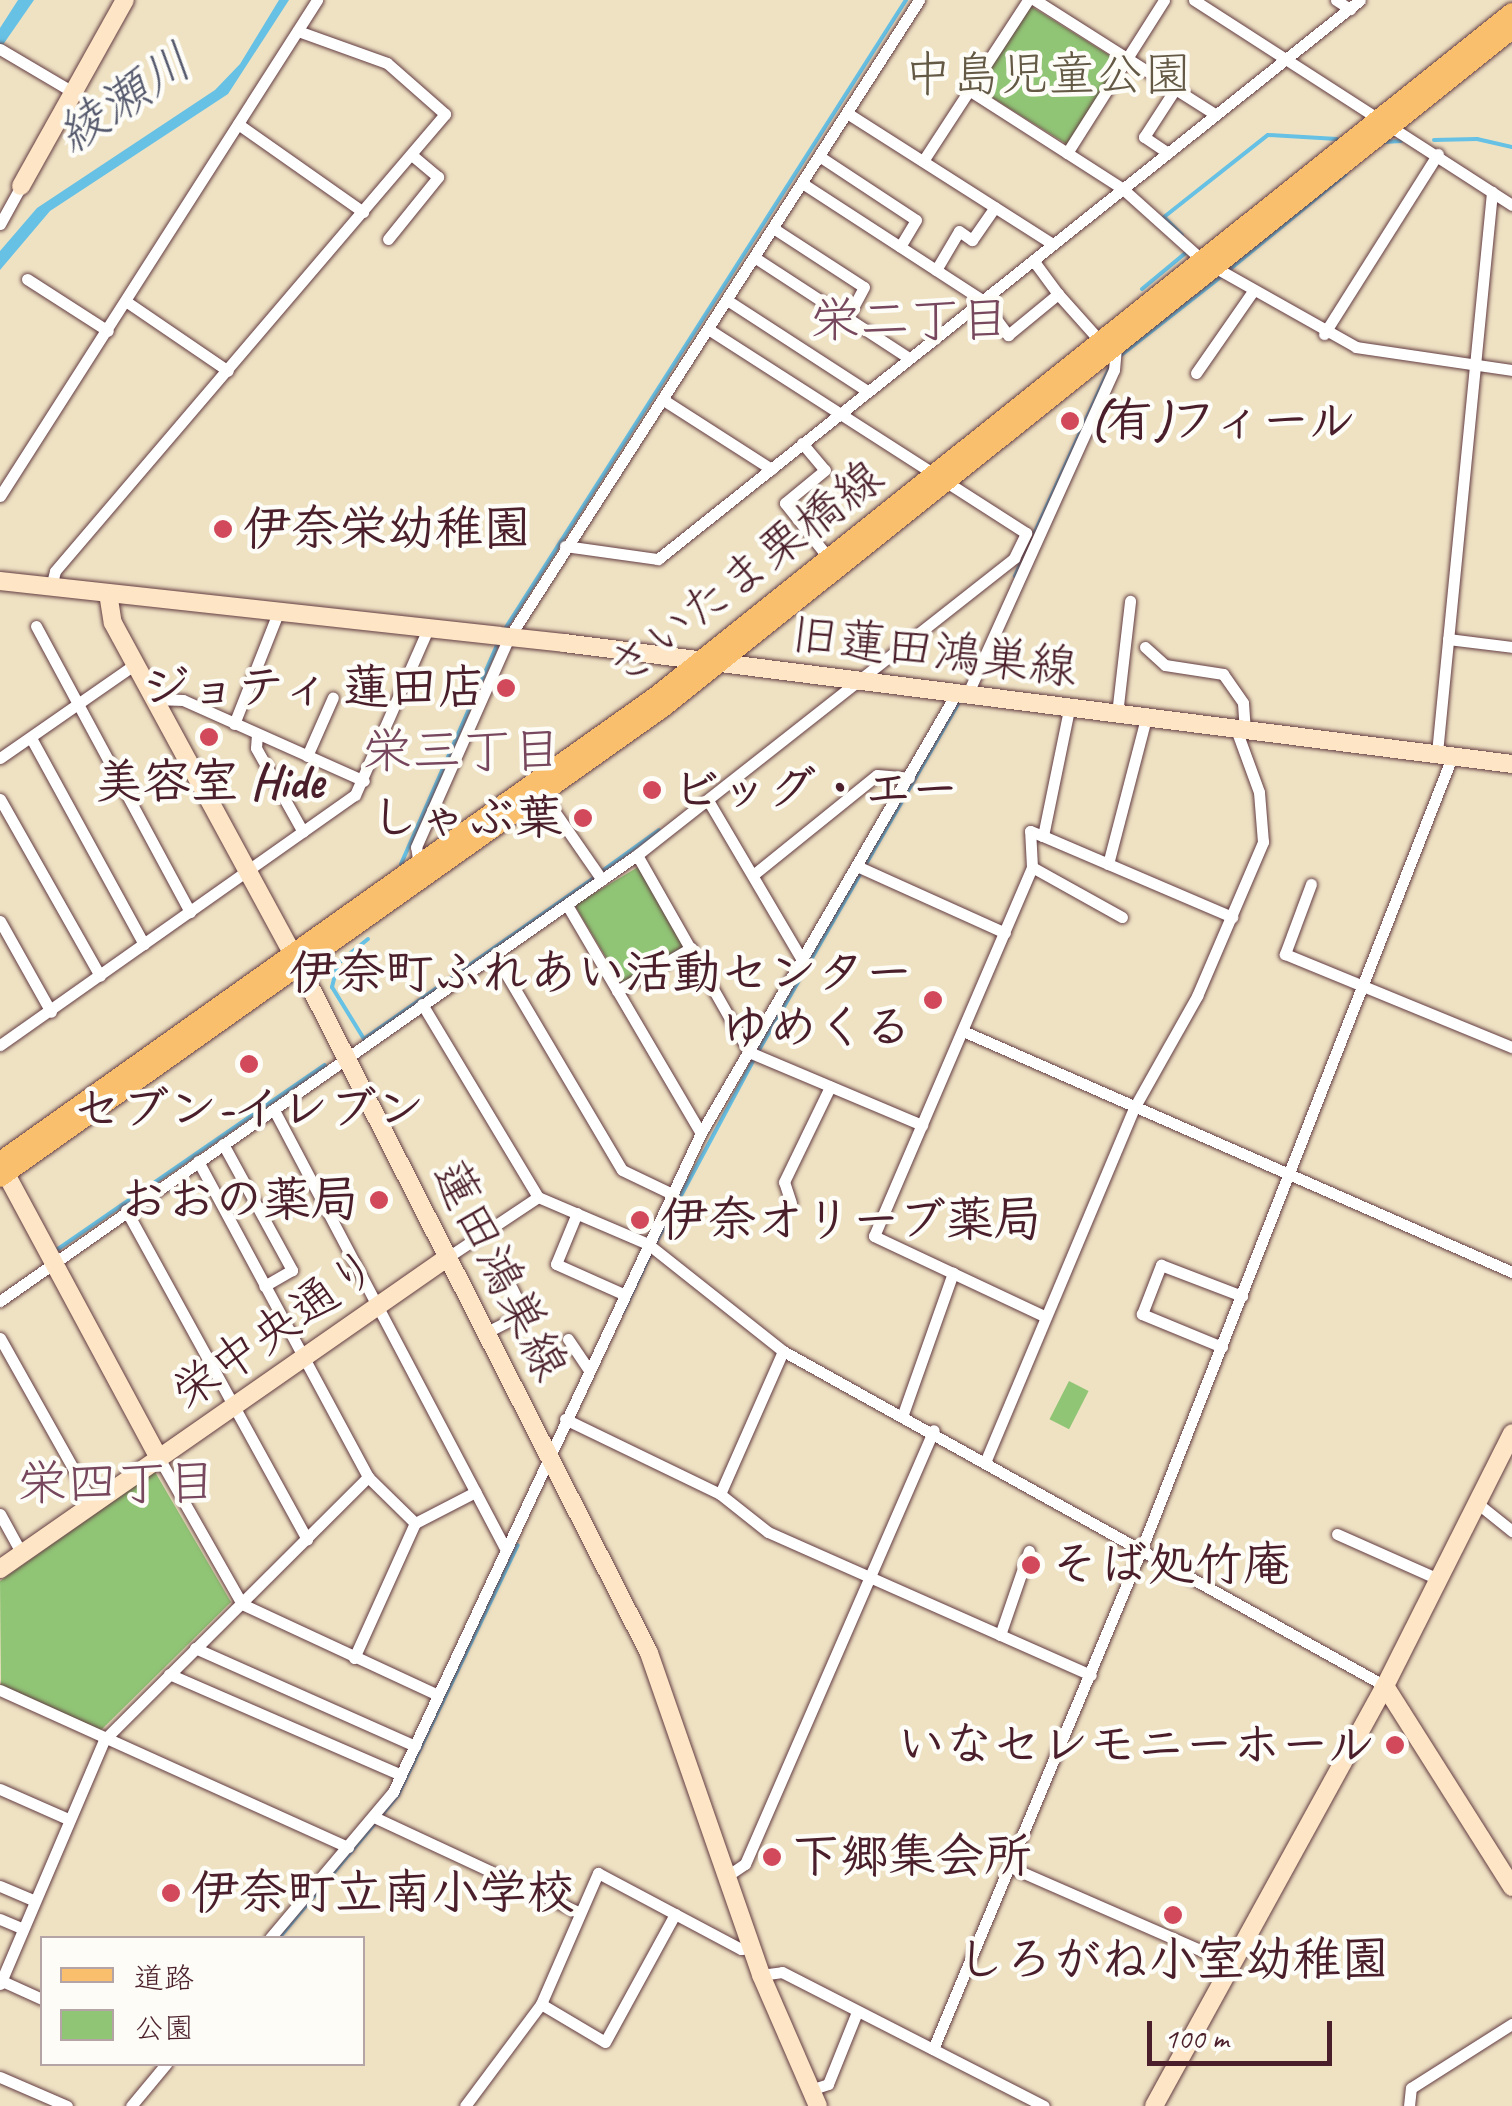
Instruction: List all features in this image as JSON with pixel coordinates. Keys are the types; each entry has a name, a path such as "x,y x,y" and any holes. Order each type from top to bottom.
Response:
{"main road":[{"name":"さいたま栗橋線","path":"1389,121 1512,12"},
{"name":"さいたま栗橋線","path":"297,961 943,478 1108,344 1200,256 1512,30"},
{"name":"さいたま栗橋線","path":"1,1166 543,795 718,665 833,563"}],"street":[{"path":"0,224 125,0"},
{"path":"0,496 317,0"},
{"path":"420,866 416,847 501,638 727,300 919,0"},
{"path":"922,161 1031,0 1216,115"},
{"path":"1067,153 1164,0"},
{"path":"1194,0 1389,121 1512,205"},
{"path":"1336,0 1355,4"},
{"path":"565,546 658,560 1355,4"},
{"path":"51,587 54,571 445,114 386,63 298,30"},
{"path":"1,50 74,92"},
{"path":"1168,154 1144,137 1176,89"},
{"path":"970,90 1123,189 1200,256 1324,334 1356,348 1478,362 1512,370"},
{"path":"846,113 1054,244"},
{"path":"238,124 363,212"},
{"path":"388,239 438,177 411,154"},
{"path":"1324,334 1438,154"},
{"path":"819,156 916,220 900,247"},
{"path":"802,183 982,300 1008,334 1058,294"},
{"path":"934,2049 1222,1347 1363,985 1444,755 1448,639 1492,192"},
{"path":"936,270 959,231 972,240 995,207"},
{"path":"773,228 864,287 848,318"},
{"path":"754,257 910,358"},
{"path":"272,1936 374,1817 401,1775 701,1134 962,692 1026,546 1114,370 1108,344 1058,294 1033,260"},
{"path":"26,279 108,332"},
{"path":"1196,373 1253,291"},
{"path":"727,300 867,391"},
{"path":"126,302 228,370"},
{"path":"0,1302 126,1210 638,855 1026,546 1026,533 708,329"},
{"path":"662,399 771,468"},
{"path":"802,443 824,470 785,503 833,563"},
{"path":"0,581 108,593"},
{"name":"旧蓮田鴻巣線","path":"108,593 962,692 1512,764"},
{"name":"蓮田鴻巣線","path":"108,593 108,610 134,665 297,961 649,1653 730,1874 761,1976 814,2098"},
{"path":"1117,714 1130,601"},
{"path":"234,724 278,613"},
{"path":"36,626 190,912"},
{"path":"1,1043 51,1012 303,832 364,782 428,630"},
{"path":"1448,639 1512,647"},
{"path":"986,1460 1134,1108 1232,918 1265,825 1240,730 1243,702 1223,674 1165,666 1145,647"},
{"path":"0,758 134,665"},
{"path":"307,756 333,696"},
{"path":"154,700 183,700 364,782"},
{"path":"1043,836 1069,708"},
{"path":"1108,864 1146,718"},
{"path":"257,734 256,748 303,832"},
{"path":"31,738 144,944"},
{"path":"753,876 877,775 909,778"},
{"path":"543,795 602,880"},
{"path":"0,799 100,976"},
{"path":"709,802 802,960"},
{"path":"1044,1316 874,1236 1032,868 1030,830 1232,918"},
{"path":"638,855 749,1052 922,1125"},
{"path":"859,867 1005,933"},
{"path":"1032,868 1122,917"},
{"path":"1311,884 1285,954 1512,1047"},
{"path":"567,905 701,1134"},
{"path":"0,921 51,1012"},
{"path":"617,991 691,948"},
{"path":"496,957 622,1170 672,1194"},
{"path":"422,1004 538,1196 648,1244 784,1351 934,1430 1384,1686 1512,1887"},
{"path":"963,1031 1512,1272"},
{"path":"791,1203 784,1182 830,1087"},
{"path":"274,1110 506,1550"},
{"path":"223,1144 292,1270 264,1286"},
{"path":"198,1161 368,1477 415,1524"},
{"path":"1,1166 242,1604 438,1696"},
{"path":"448,1257 538,1196"},
{"path":"126,1210 307,1538"},
{"path":"577,1213 556,1264 623,1294"},
{"name":"栄中央通り","path":"0,1569 448,1257"},
{"path":"1222,1347 1142,1314 1161,1266 1242,1296"},
{"path":"903,1414 953,1273"},
{"path":"487,1332 524,1313 512,1288"},
{"path":"0,1338 93,1504"},
{"path":"568,1339 588,1369"},
{"path":"720,1494 784,1351"},
{"path":"565,1419 720,1494 768,1532 1090,1675"},
{"path":"730,1874 745,1864 934,1430"},
{"path":"1154,2106 1384,1686 1512,1433"},
{"path":"40,1997 0,1982 104,1740 368,1477"},
{"path":"354,1658 415,1524 475,1492"},
{"path":"1476,1502 1512,1531"},
{"path":"0,1514 22,1554"},
{"path":"1337,1534 1438,1579"},
{"path":"1000,1635 1029,1551"},
{"path":"195,1648 416,1746"},
{"path":"169,1674 401,1775"},
{"path":"1,1694 348,1847"},
{"path":"0,1790 68,1819"},
{"path":"374,1817 578,1912"},
{"path":"1010,1867 1232,1964"},
{"path":"466,2106 541,2004 598,1873 741,1950 751,1947"},
{"path":"0,1886 35,1901"},
{"path":"541,2004 605,2042 675,1914"},
{"path":"0,1919 23,1929"},
{"path":"761,1976 782,1972 1044,2106"},
{"path":"814,2098 828,2084 857,2012"},
{"path":"1410,2106 1411,2088 1512,2024"},
{"path":"131,2106 164,2066"},
{"path":"0,2078 67,2106"}],"green space":[{"name":"中島児童公園","path":"1029,5 1120,62 1068,145 977,88"},
{"path":"638,867 686,948 623,986 575,905"},
{"path":"1069,1381 1089,1391 1069,1429 1049,1419"},
{"path":"155,1472 231,1602 99,1732 1,1686 0,1581"}],"water":[{"path":"18,0 34,0 0,49 0,28"},
{"path":"279,0 289,0 228,94 50,211 0,270 0,251 37,208 215,90 240,64"}],"waterway":[{"path":"503,632 906,0"},
{"path":"1182,235 1164,217 1268,135 1337,139"},
{"path":"1434,140 1477,139 1512,147"},
{"path":"1384,142 1401,141"},
{"path":"1229,270 1346,174"},
{"path":"1142,289 1188,251"},
{"path":"1120,356 1222,276"},
{"path":"1015,576 1112,362"},
{"path":"401,864 499,641"},
{"path":"759,1050 961,699"},
{"path":"602,871 659,830"},
{"path":"368,939 338,963 332,987 364,1039 595,877"},
{"path":"655,1244 754,1059"},
{"path":"58,1249 325,1065"},
{"path":"623,1312 651,1253"},
{"path":"381,1816 398,1795 518,1545"},
{"path":"281,1936 375,1823"}],"place":[{"name":"(有)フィール","path":"1070,421"},
{"name":"伊奈栄幼稚園","path":"223,529"},
{"name":"ジョティ 蓮田店","path":"506,688"},
{"name":"美容室 Hide","path":"209,737"},
{"name":"ビッグ・エー","path":"652,790"},
{"name":"しゃぶ葉","path":"583,818"},
{"name":"伊奈町ふれあい活動センター ゆめくる","path":"933,1000"},
{"name":"セブン-イレブン","path":"249,1064"},
{"name":"おおの薬局","path":"379,1200"},
{"name":"伊奈オリーブ薬局","path":"640,1220"},
{"name":"そば処竹庵","path":"1031,1565"},
{"name":"いなセレモニーホール","path":"1395,1745"},
{"name":"下郷集会所","path":"772,1857"},
{"name":"伊奈町立南小学校","path":"171,1893"},
{"name":"しろがね小室幼稚園","path":"1173,1915"}],"district":[{"name":"栄二丁目","path":"910,320"},
{"name":"栄三丁目","path":"462,751"},
{"name":"栄四丁目","path":"117,1483"}],"water label":[{"name":"綾瀬川","path":"124,98"}]}
